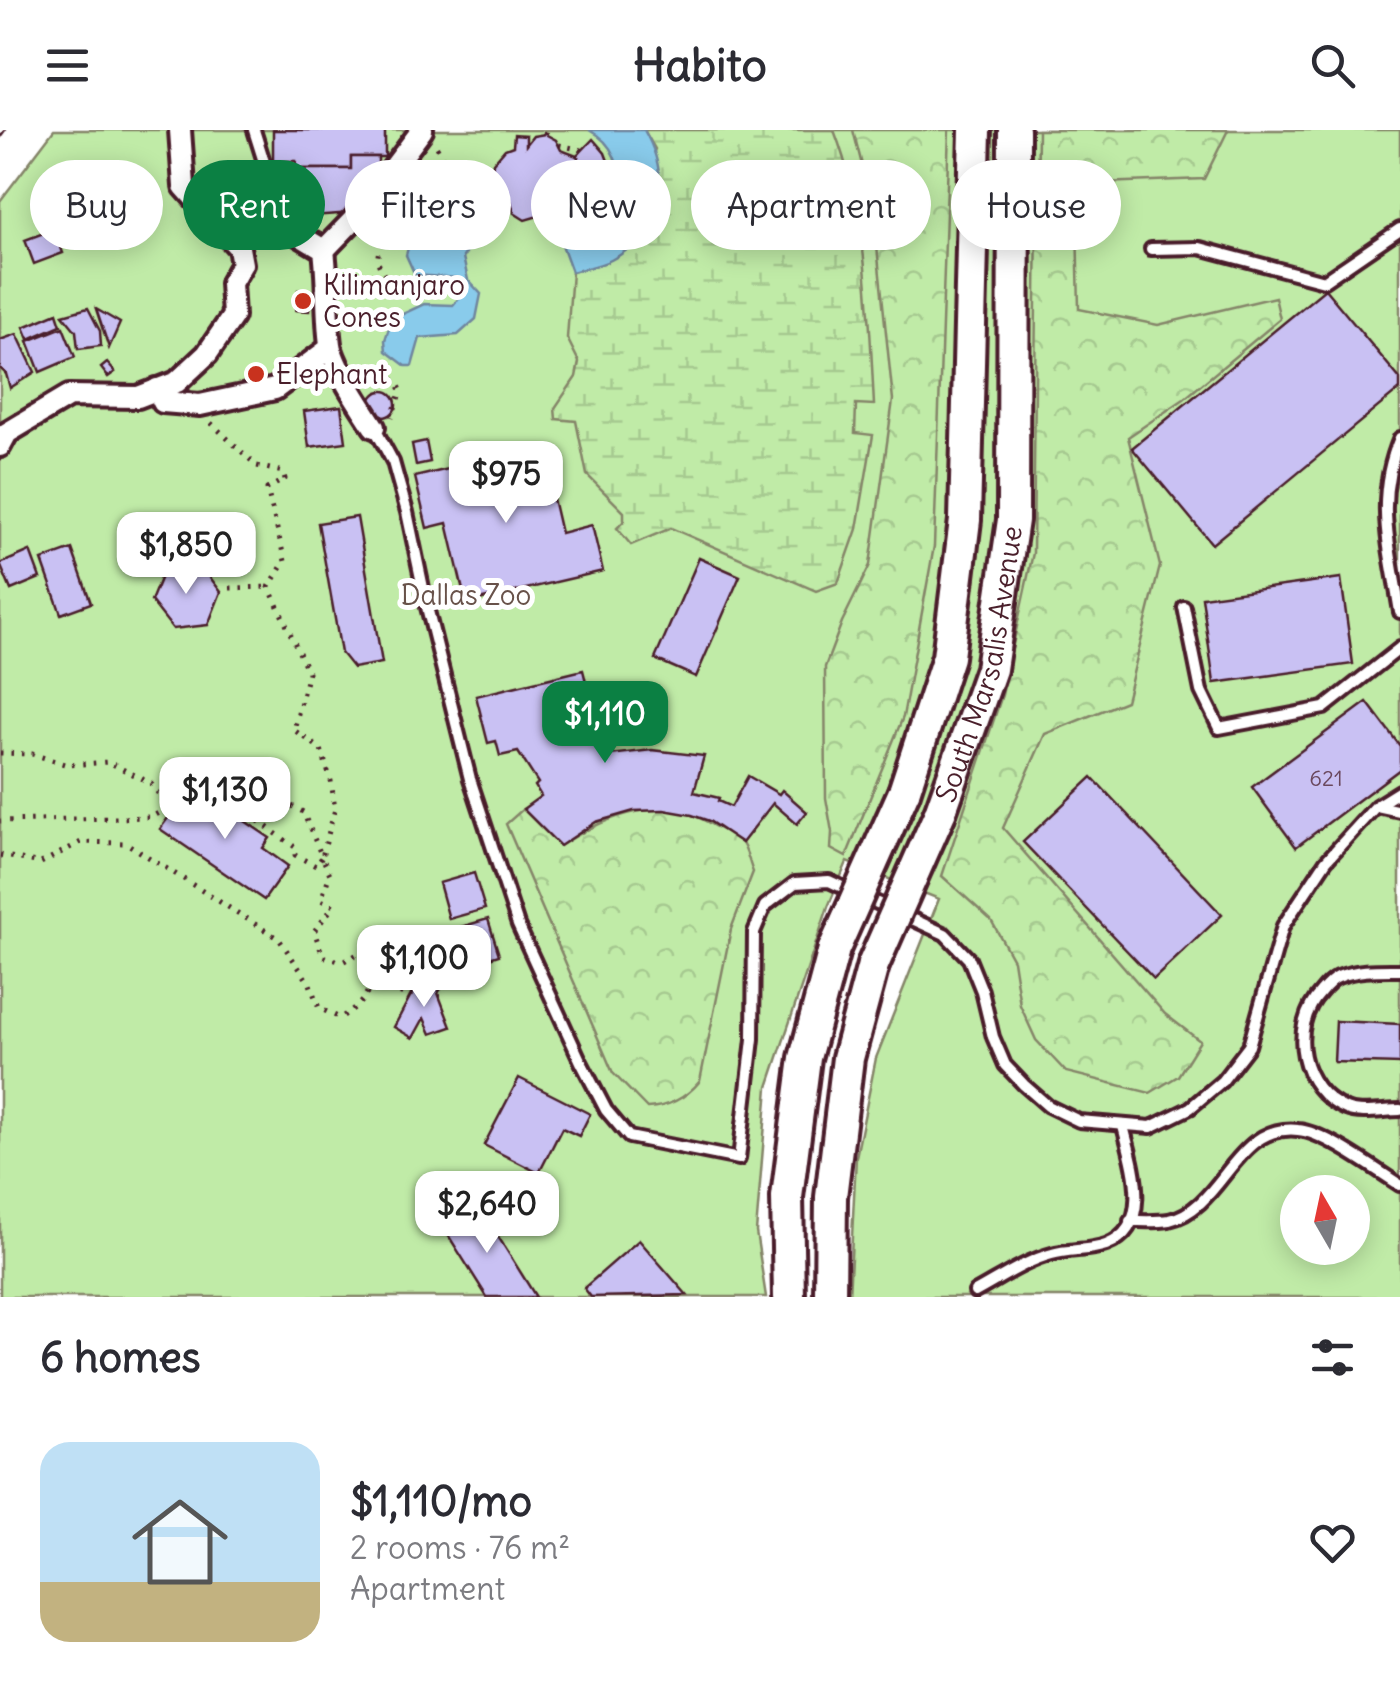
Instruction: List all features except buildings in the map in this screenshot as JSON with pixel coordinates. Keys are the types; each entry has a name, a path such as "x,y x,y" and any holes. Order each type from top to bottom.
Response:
{"main road":[{"name":"South Marsalis Avenue","path":"789,1297 787,1196 805,1058 834,949 904,792 948,657 966,520 975,130"},
{"name":"South Marsalis Avenue","path":"830,1297 831,1197 848,1058 874,965 940,813 991,668 1013,520 1014,130"}],"street":[{"path":"0,446 7,433 69,396 138,397 176,382 207,354 233,316 231,282 242,256 184,186 180,130"},
{"path":"325,249 359,214 421,134"},
{"path":"324,250 330,348 354,398 374,427"},
{"path":"157,389 164,402 200,405 275,389 330,348"}],"lane":[{"path":"254,130 263,160"},
{"path":"1151,248 1200,248 1324,281 1400,229"},
{"path":"374,427 392,462 407,512 426,607 470,780 518,925 581,1062 606,1110 628,1137 739,1159 754,1040 754,932 764,906 794,883 829,881 945,934 970,959 1005,1065 1048,1106 1079,1120 1151,1127 1190,1108 1222,1081 1248,1046 1282,926 1326,861 1376,806 1400,790"},
{"path":"1400,438 1387,470 1384,506 1400,612"},
{"path":"1184,607 1201,691 1220,728 1324,708 1400,648"},
{"path":"1376,806 1400,811"},
{"path":"1400,970 1365,970 1334,978 1311,1003 1302,1028 1301,1049 1323,1094 1348,1111 1400,1110"},
{"path":"975,1292 1050,1254 1107,1244 1127,1232 1138,1199 1123,1126"},
{"path":"1130,1221 1172,1220 1206,1198 1246,1146 1277,1132 1300,1130 1346,1150 1400,1185"}],"path":[{"path":"421,134 436,145 442,160"},
{"path":"559,145 582,150"},
{"path":"329,293 390,284 378,262 378,250"},
{"path":"200,405 213,428 257,466 284,472 284,480 267,489 285,561 270,588"},
{"path":"230,588 270,588"},
{"path":"270,588 308,672 294,730 321,749 331,780 334,809 322,857 316,866 295,856 295,847 253,817 272,796 303,812 322,857 330,874 321,900 334,906 314,931 323,956 342,962 370,948 392,953 398,968 416,967 431,992 408,995 370,983"},
{"path":"0,753 32,754 68,765 108,762 151,783 168,808 151,817 0,821"},
{"path":"0,855 41,863 82,842 126,843 278,940 310,984 319,1008 340,1018 362,1005 370,983 370,948"}],"green space":[{"name":"Dallas Zoo","path":"54,130 1400,130 1400,1297 849,1297 856,1157 876,1058 939,899 847,862 828,907 768,1087 756,1232 766,1297 0,1297 0,201 30,162 30,250 163,250 163,160 31,160"},
{"path":"644,130 834,130 844,160 691,160 691,250 862,250 874,405 856,404 855,433 873,435 857,529 838,583 816,591 671,528 631,545 617,528 624,521 624,512 587,475 576,421 556,419 555,408 576,377 579,362 567,338 572,272 607,262 612,250 671,250 671,160 650,160 655,149"},
{"path":"853,130 949,130 934,546 903,717 846,857 831,849 826,798 825,667 870,565 893,400 877,250 931,250 931,160 861,160"},
{"path":"1038,130 1228,130 1204,179 1121,182 1121,160 1038,160"},
{"path":"1037,250 1078,250 1079,309 1158,325 1275,297 1280,319 1184,399 1128,437 1160,566 1126,701 1045,734 1003,828 1165,1014 1200,1041 1178,1076 1150,1093 1066,1072 1036,1040 1020,1005 1013,960 991,920 942,876 1002,695 1033,553"},
{"path":"523,809 560,846 616,817 655,810 695,816 743,845 753,872 731,929 700,1081 676,1100 647,1108 613,1073 506,824"}],"water":[{"path":"589,130 644,130 656,160 615,160 605,142"},
{"path":"408,250 468,250 463,257 468,280 481,294 476,319 458,335 420,338 412,366 386,351 385,340 392,319 424,304 453,305 460,297 456,278 415,275 406,255"},
{"path":"564,250 626,250 606,262 572,272"}],"tram line":[{"path":"0,137 5,130"}],"place":[{"name":"Kilimanjaro Cones","path":"303,301"},
{"name":"Elephant","path":"256,374"}]}
